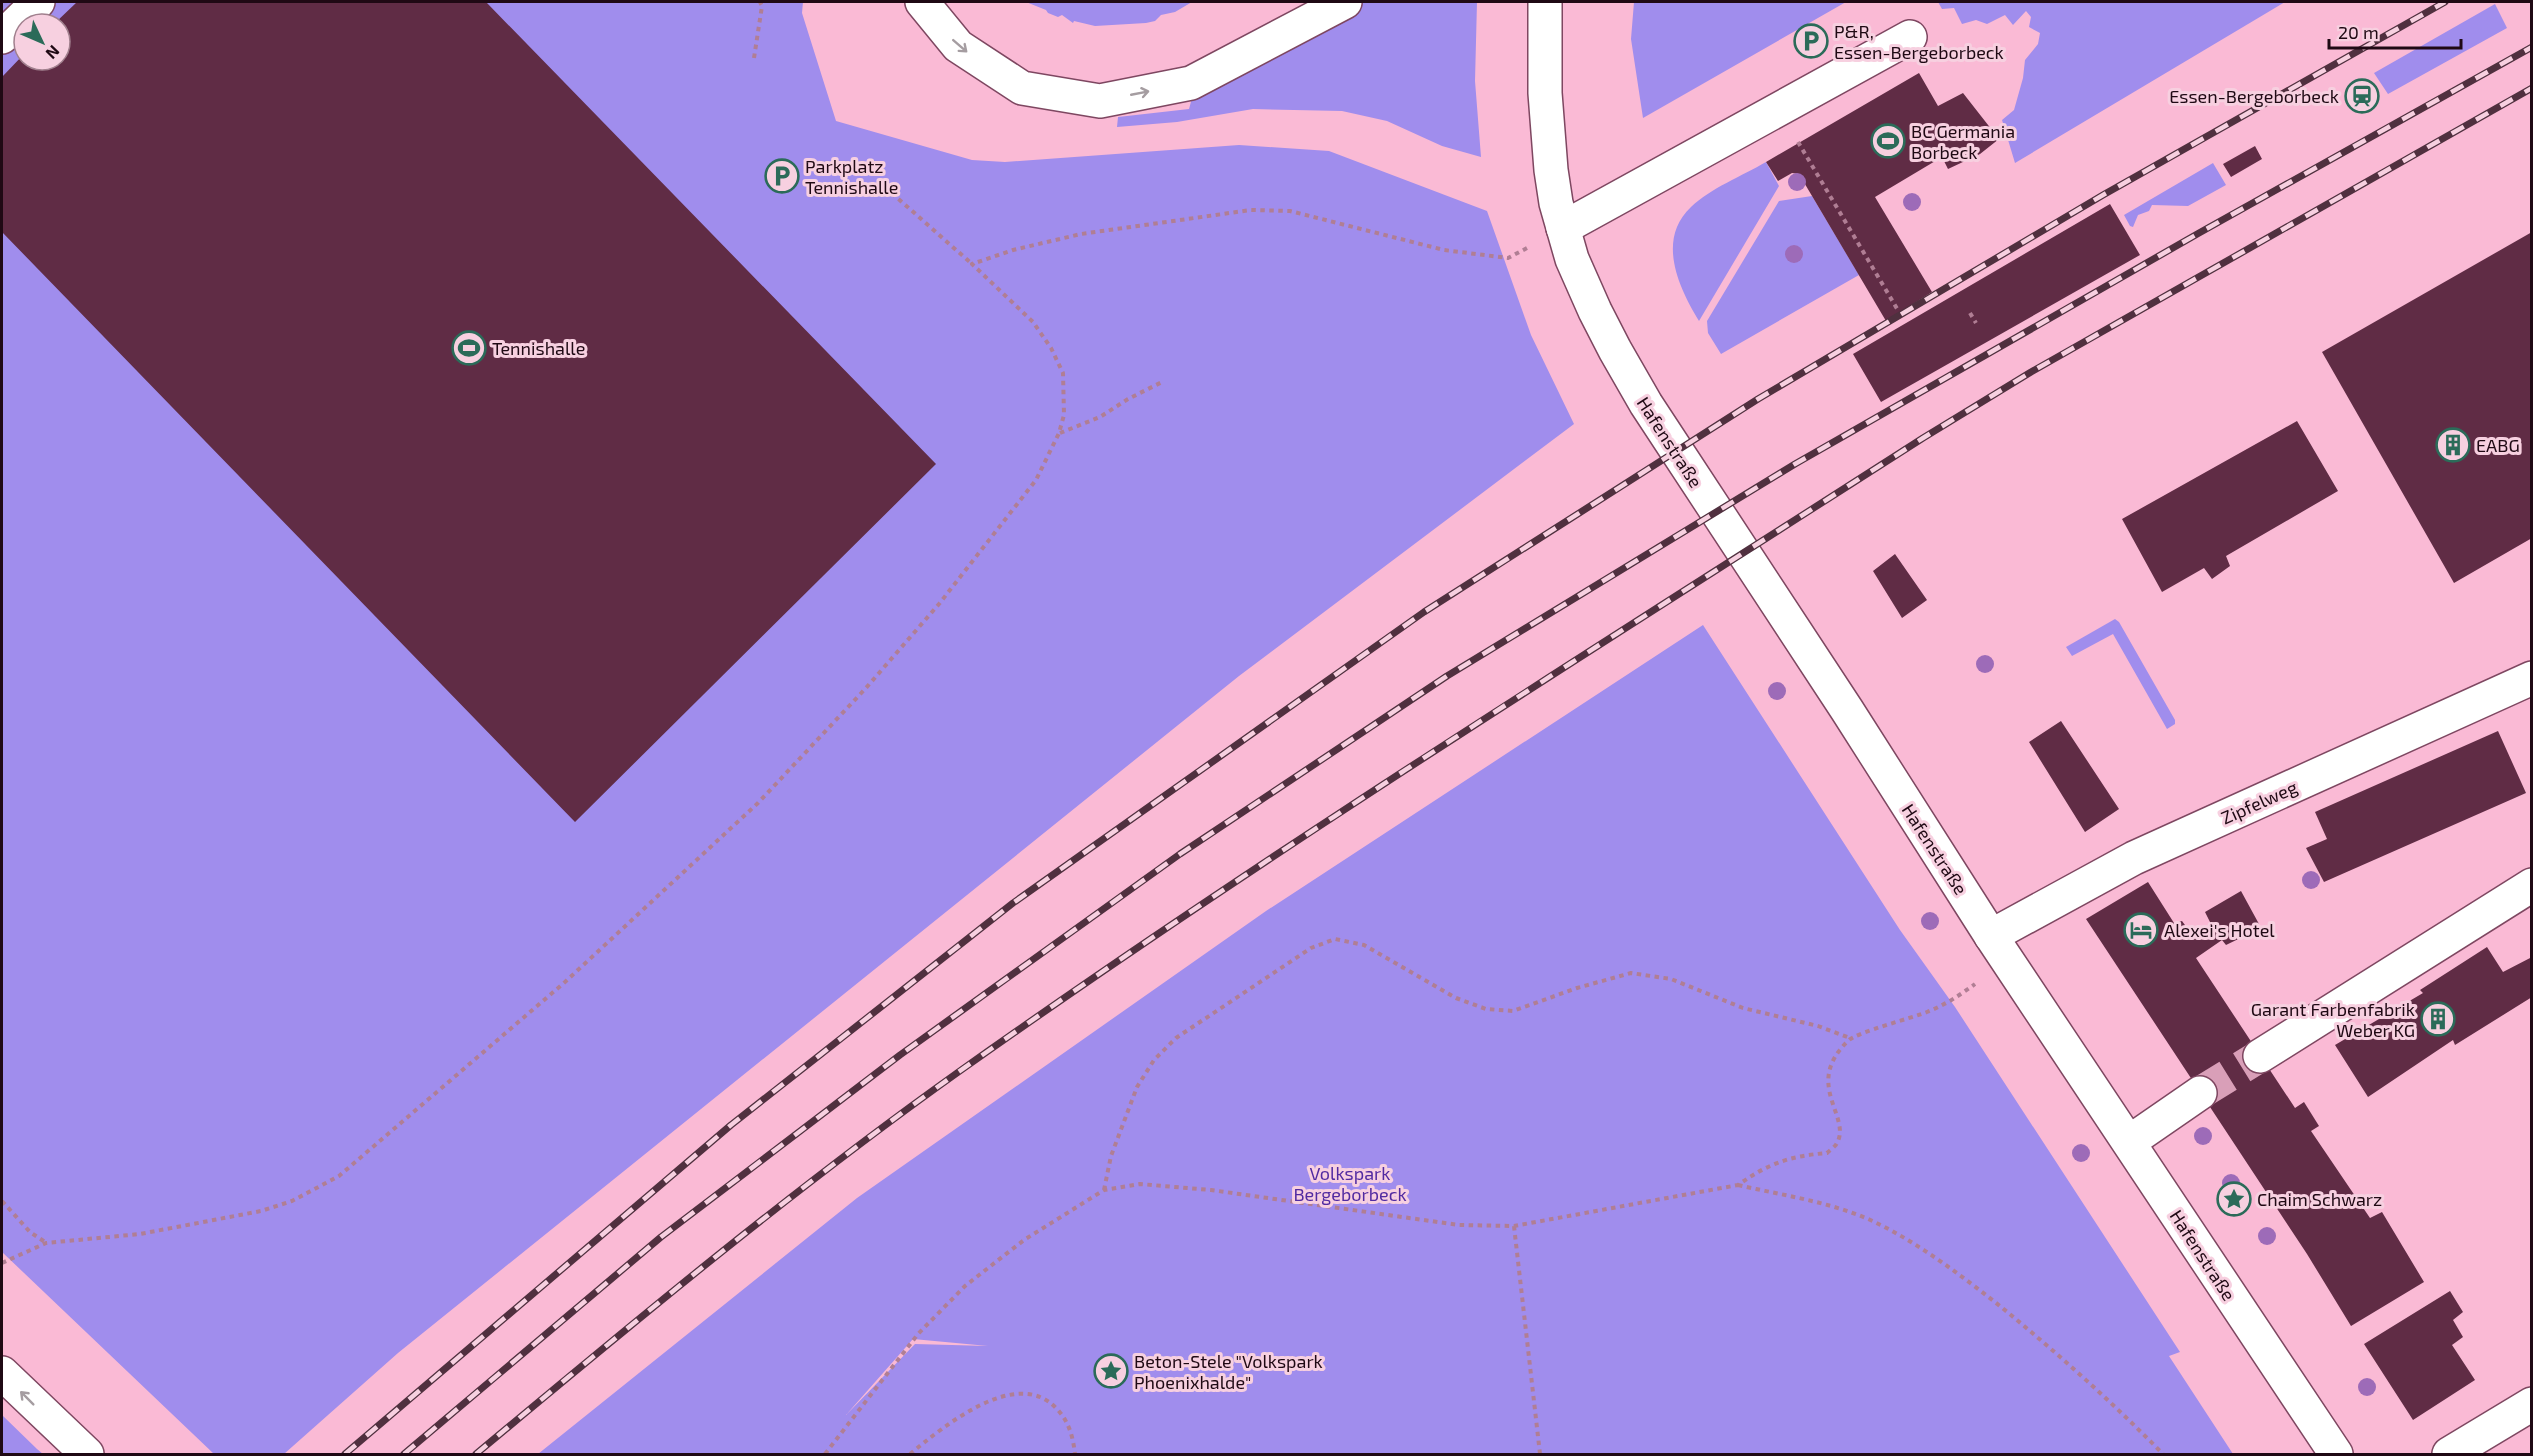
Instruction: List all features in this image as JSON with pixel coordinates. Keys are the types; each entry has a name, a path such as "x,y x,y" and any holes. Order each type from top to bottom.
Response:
{"main road":[{"path":"2,37 38,2"},
{"path":"922,2 958,46 1022,88 1100,100 1191,83 1346,2"},
{"name":"Hafenstraße","path":"1545,2 1543,62 1549,147 1556,203 1572,259 1594,311 1646,404 1847,710 2000,949 2336,1455"},
{"path":"1563,228 1910,37"},
{"name":"Zipfelweg","path":"2000,949 2134,858 2532,678"},
{"path":"2260,1056 2532,885"},
{"path":"2129,1142 2200,1094"},
{"path":"2,1373 87,1455"},
{"path":"2449,1455 2532,1404"}],"path":[{"path":"754,58 762,6 760,2"},
{"path":"1799,144 1899,312"},
{"path":"2,1263 46,1243 140,1234 212,1222 292,1201 339,1176 565,982 758,803 866,688 939,604 1036,480 1059,433 1064,415 1063,374 1051,348 1033,322 885,187"},
{"path":"972,264 1013,250 1081,234 1251,210 1290,211 1444,250 1508,258 1563,228"},
{"path":"1970,313 1976,323"},
{"path":"1059,433 1100,417 1128,399 1164,381"},
{"path":"1104,1190 1111,1156 1137,1087 1154,1060 1176,1038 1311,948 1335,939 1364,945 1456,998 1486,1009 1513,1011 1577,988 1631,973 1671,979 1743,1008 1818,1026 1850,1038"},
{"path":"1738,1185 1762,1168 1807,1155 1827,1153 1838,1142 1839,1127 1829,1094 1828,1071 1850,1038 1948,1002 2000,949"},
{"path":"825,1455 918,1334 965,1286 1024,1240 1104,1190 1140,1184 1211,1190 1459,1225 1514,1226 1738,1185 1813,1200 1866,1218 1911,1242 1954,1270 2057,1353 2123,1413 2163,1455"},
{"path":"2,1201 30,1232 46,1243"},
{"path":"1514,1226 1540,1455"},
{"path":"910,1455 942,1428 985,1403 1013,1394 1031,1392 1050,1402 1064,1416 1073,1438 1075,1455"}],"green space":[{"path":"2,2 803,2 802,13 836,121 972,160 1005,162 1239,145 1329,151 1487,211 1531,335 1574,424 1239,676 398,1353 284,1454 214,1454 2,1252"},
{"path":"1026,2 1192,2 1175,12 1161,15 1155,21 1095,26 1074,21 1073,23 1062,15 1058,17"},
{"path":"1348,2 1477,2 1475,81 1481,157 1442,146 1387,121 1342,111 1253,109 1177,122 1117,127 1118,117 1189,109 1192,98"},
{"path":"1634,2 1846,2 1643,118 1631,39"},
{"path":"1938,2 2285,2 2015,163 2002,120 2014,110 2023,78 2025,60 2038,44 2040,33 2029,27 2031,17 2026,11 2013,25 2005,15 1987,24 1976,20 1962,24 1954,8 1942,9"},
{"path":"2495,4 2507,28 2388,94 2374,73"},
{"path":"1766,162 1779,186 1699,321 1684,294 1674,264 1675,234 1680,220 1699,200"},
{"path":"2213,163 2226,185 2188,206 2152,205 2149,211 2138,215 2133,227 2130,226 2124,215"},
{"path":"1812,196 1859,275 1721,354 1708,333 1707,321 1779,201"},
{"path":"2115,619 2119,622 2175,720 2175,724 2167,729 2113,634 2072,656 2066,647"},
{"name":"Volkspark Bergeborbeck","path":"1703,625 1900,930 1955,1007 2180,1352 2169,1356 2233,1454 538,1454 857,1198 1266,911","holes":["913,1339 988,1346 915,1344 846,1415"]},
{"path":"2,1415 37,1449 43,1454 2,1454"}],"building":[{"name":"Tennishalle","path":"77,2 486,2 936,464 575,822 2,232 2,77 12,67 12,72 72,72 72,12 67,12"},
{"path":"1919,73 1938,106 1963,93 1999,139 1980,154 1948,169 1942,157 1875,197 1932,292 1886,321 1799,174 1792,173 1778,181 1766,162"},
{"path":"2255,146 2262,159 2231,177 2223,164"},
{"path":"2110,204 2140,255 1881,402 1853,354"},
{"name":"EABG","path":"2532,232 2532,538 2454,583 2322,352"},
{"path":"2297,421 2338,491 2226,556 2230,566 2212,579 2204,568 2162,592 2122,519"},
{"path":"1895,554 1927,600 1902,618 1873,571"},
{"path":"2061,721 2119,809 2085,832 2029,742"},
{"path":"2498,731 2526,793 2324,882 2306,848 2327,839 2315,812"},
{"path":"2148,882 2174,923 2182,921 2193,936 2211,924 2205,912 2241,891 2259,924 2259,929 2226,945 2222,940 2196,958 2295,1108 2304,1102 2319,1126 2311,1131 2370,1218 2382,1212 2424,1282 2351,1326 2307,1254 2086,919"},
{"name":"Garant Farbenfabrik Weber KG","path":"2487,947 2503,972 2532,957 2532,997 2455,1045 2453,1040 2368,1097 2335,1045 2423,993 2420,990"},
{"path":"2450,1291 2463,1312 2453,1320 2463,1337 2452,1345 2475,1380 2413,1420 2364,1344"}],"tunnel":[{"path":"2200,1093 2260,1056"}],"railway":[{"path":"345,1454 731,1125 1013,903 1424,612 1758,399 2103,195 2445,2"},
{"path":"404,1454 661,1237 900,1055 1180,854 1447,676 1795,464 2199,233 2532,47"},
{"path":"476,1454 713,1259 833,1164 1075,990 1315,829 1923,438 2031,372 2532,88"}],"place":[{"name":"P&R, Essen-Bergeborbeck","path":"1811,41"},
{"name":"Essen-Bergeborbeck","path":"2362,96"},
{"name":"BC Germania Borbeck","path":"1888,141"},
{"name":"Parkplatz Tennishalle","path":"782,176"},
{"name":"Tennishalle","path":"469,348"},
{"name":"EABG","path":"2453,445"},
{"name":"Alexei's Hotel","path":"2141,930"},
{"name":"Garant Farbenfabrik Weber KG","path":"2438,1019"},
{"name":"Chaim Schwarz","path":"2234,1199"},
{"name":"Beton-Stele \"Volkspark Phoenixhalde\"","path":"1111,1371"}]}
